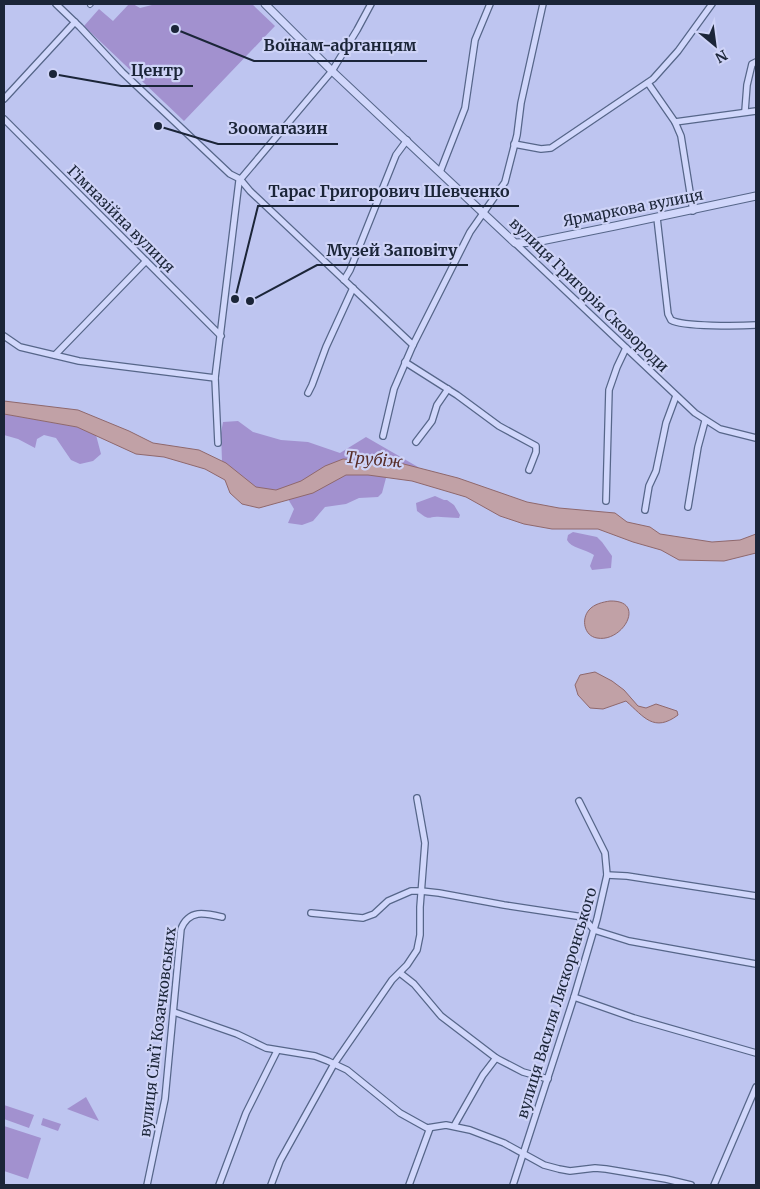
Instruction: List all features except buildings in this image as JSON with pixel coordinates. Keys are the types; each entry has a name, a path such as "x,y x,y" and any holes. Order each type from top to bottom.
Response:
{"street":[{"path":"56,4 122,72 230,174 240,179 250,191 413,345"},
{"name":"вулиця Григорія Сковороди","path":"265,4 332,71 676,396 706,421 727,432 756,438"},
{"path":"218,443 215,378 235,199 240,179 332,71 354,37 371,4"},
{"path":"440,172 465,108 475,40 490,4"},
{"path":"383,436 391,400 413,345 470,232 505,182 543,4"},
{"path":"514,144 541,149 551,148 648,83 672,59 712,4"},
{"path":"4,99 75,22"},
{"path":"745,111 748,78 752,64 756,62"},
{"path":"648,83 675,122 681,136 693,211"},
{"path":"675,122 756,111"},
{"name":"Гімназійна вулиця","path":"4,119 221,336"},
{"path":"344,280 350,270 394,161 400,148 407,140"},
{"name":"Ярмаркова вулиця","path":"515,243 536,242 693,211 756,196"},
{"path":"657,218 668,314 671,320 680,323 756,325"},
{"path":"55,355 146,261"},
{"path":"308,393 326,347 353,288"},
{"path":"4,336 20,347 89,362 215,378"},
{"path":"606,501 609,390 626,348"},
{"path":"405,362 448,389 499,426 536,446 536,452 529,470"},
{"path":"416,442 432,421 437,405 448,389"},
{"path":"645,510 649,486 656,471 666,423 676,396"},
{"path":"688,507 698,447 706,421"},
{"path":"271,1185 280,1161 334,1064 392,980 411,961 418,946 425,842 417,798"},
{"name":"вулиця Василя Ляскоронського","path":"513,1185 574,997 608,875 605,853 580,800"},
{"path":"608,875 635,877 756,896"},
{"path":"311,913 363,918 374,914 388,901 412,891 439,892 496,904 583,917 594,930 628,941 756,964"},
{"name":"вулиця Сімʼї Козачковських","path":"147,1185 162,1121 174,1012 180,932 182,925 188,917 195,914 222,917"},
{"path":"400,973 414,984 441,1016 496,1058 523,1072 548,1079"},
{"path":"574,997 634,1018 756,1053"},
{"path":"174,1012 237,1034 260,1046 277,1051 315,1056 334,1064 347,1070 400,1113 430,1128 441,1125 454,1126 492,1138 544,1165 564,1170 606,1169 691,1185"},
{"path":"219,1185 246,1113 277,1051"},
{"path":"454,1126 483,1076 496,1058"},
{"path":"714,1185 756,1087"},
{"path":"408,1185 430,1128"}],"shaded area":[{"path":"129,4 140,8 156,4 252,4 275,26 184,121 84,26 99,9 113,21"},
{"path":"4,401 78,410 153,443 199,450 226,463 256,487 276,490 301,481 325,466 343,459 396,462 458,478 527,502 559,508 615,513 627,522 650,527 660,534 712,542 740,540 756,534 756,553 724,561 679,560 661,550 598,529 552,529 524,524 500,516 466,497 412,481 368,475 346,475 313,493 259,508 242,504 230,493 225,480 205,469 164,457 136,454 77,427 4,414"},
{"path":"4,414 77,427 96,435 101,454 93,461 80,464 71,460 56,438 44,435 37,439 35,448 18,439 4,435"},
{"path":"238,421 253,432 281,440 308,442 340,453 366,437 418,467 386,478 382,493 378,497 359,498 346,504 325,507 313,521 302,525 288,523 294,509 288,499 276,490 255,487 222,461 221,433 223,422"},
{"path":"435,496 447,500 454,505 460,515 459,518 427,518 417,511 416,503"},
{"path":"573,532 597,537 612,556 611,568 592,570 590,566 594,555 572,545 567,540 568,535"},
{"path":"610,601 621,603 627,607 629,614 627,621 615,634 607,638 593,637 585,627 585,618 591,608"},
{"path":"595,672 624,690 638,706 646,708 656,704 677,711 678,715 662,723 656,723 644,717 626,701 603,709 590,708 578,695 575,685 580,675"},
{"path":"86,1097 99,1121 67,1109"},
{"path":"4,1105 34,1115 29,1128 4,1119"},
{"path":"43,1118 61,1124 58,1131 41,1125"},
{"path":"4,1126 41,1138 28,1179 4,1171"}],"place":[{"name":"Воїнам-афганцям","path":"175,29"},
{"name":"Центр","path":"53,74"},
{"name":"Зоомагазин","path":"158,126"},
{"name":"Тарас Григорович Шевченко","path":"235,299"},
{"name":"Музей Заповіту","path":"250,301"}],"water label":[{"name":"Трубіж","path":"374,459"}]}
